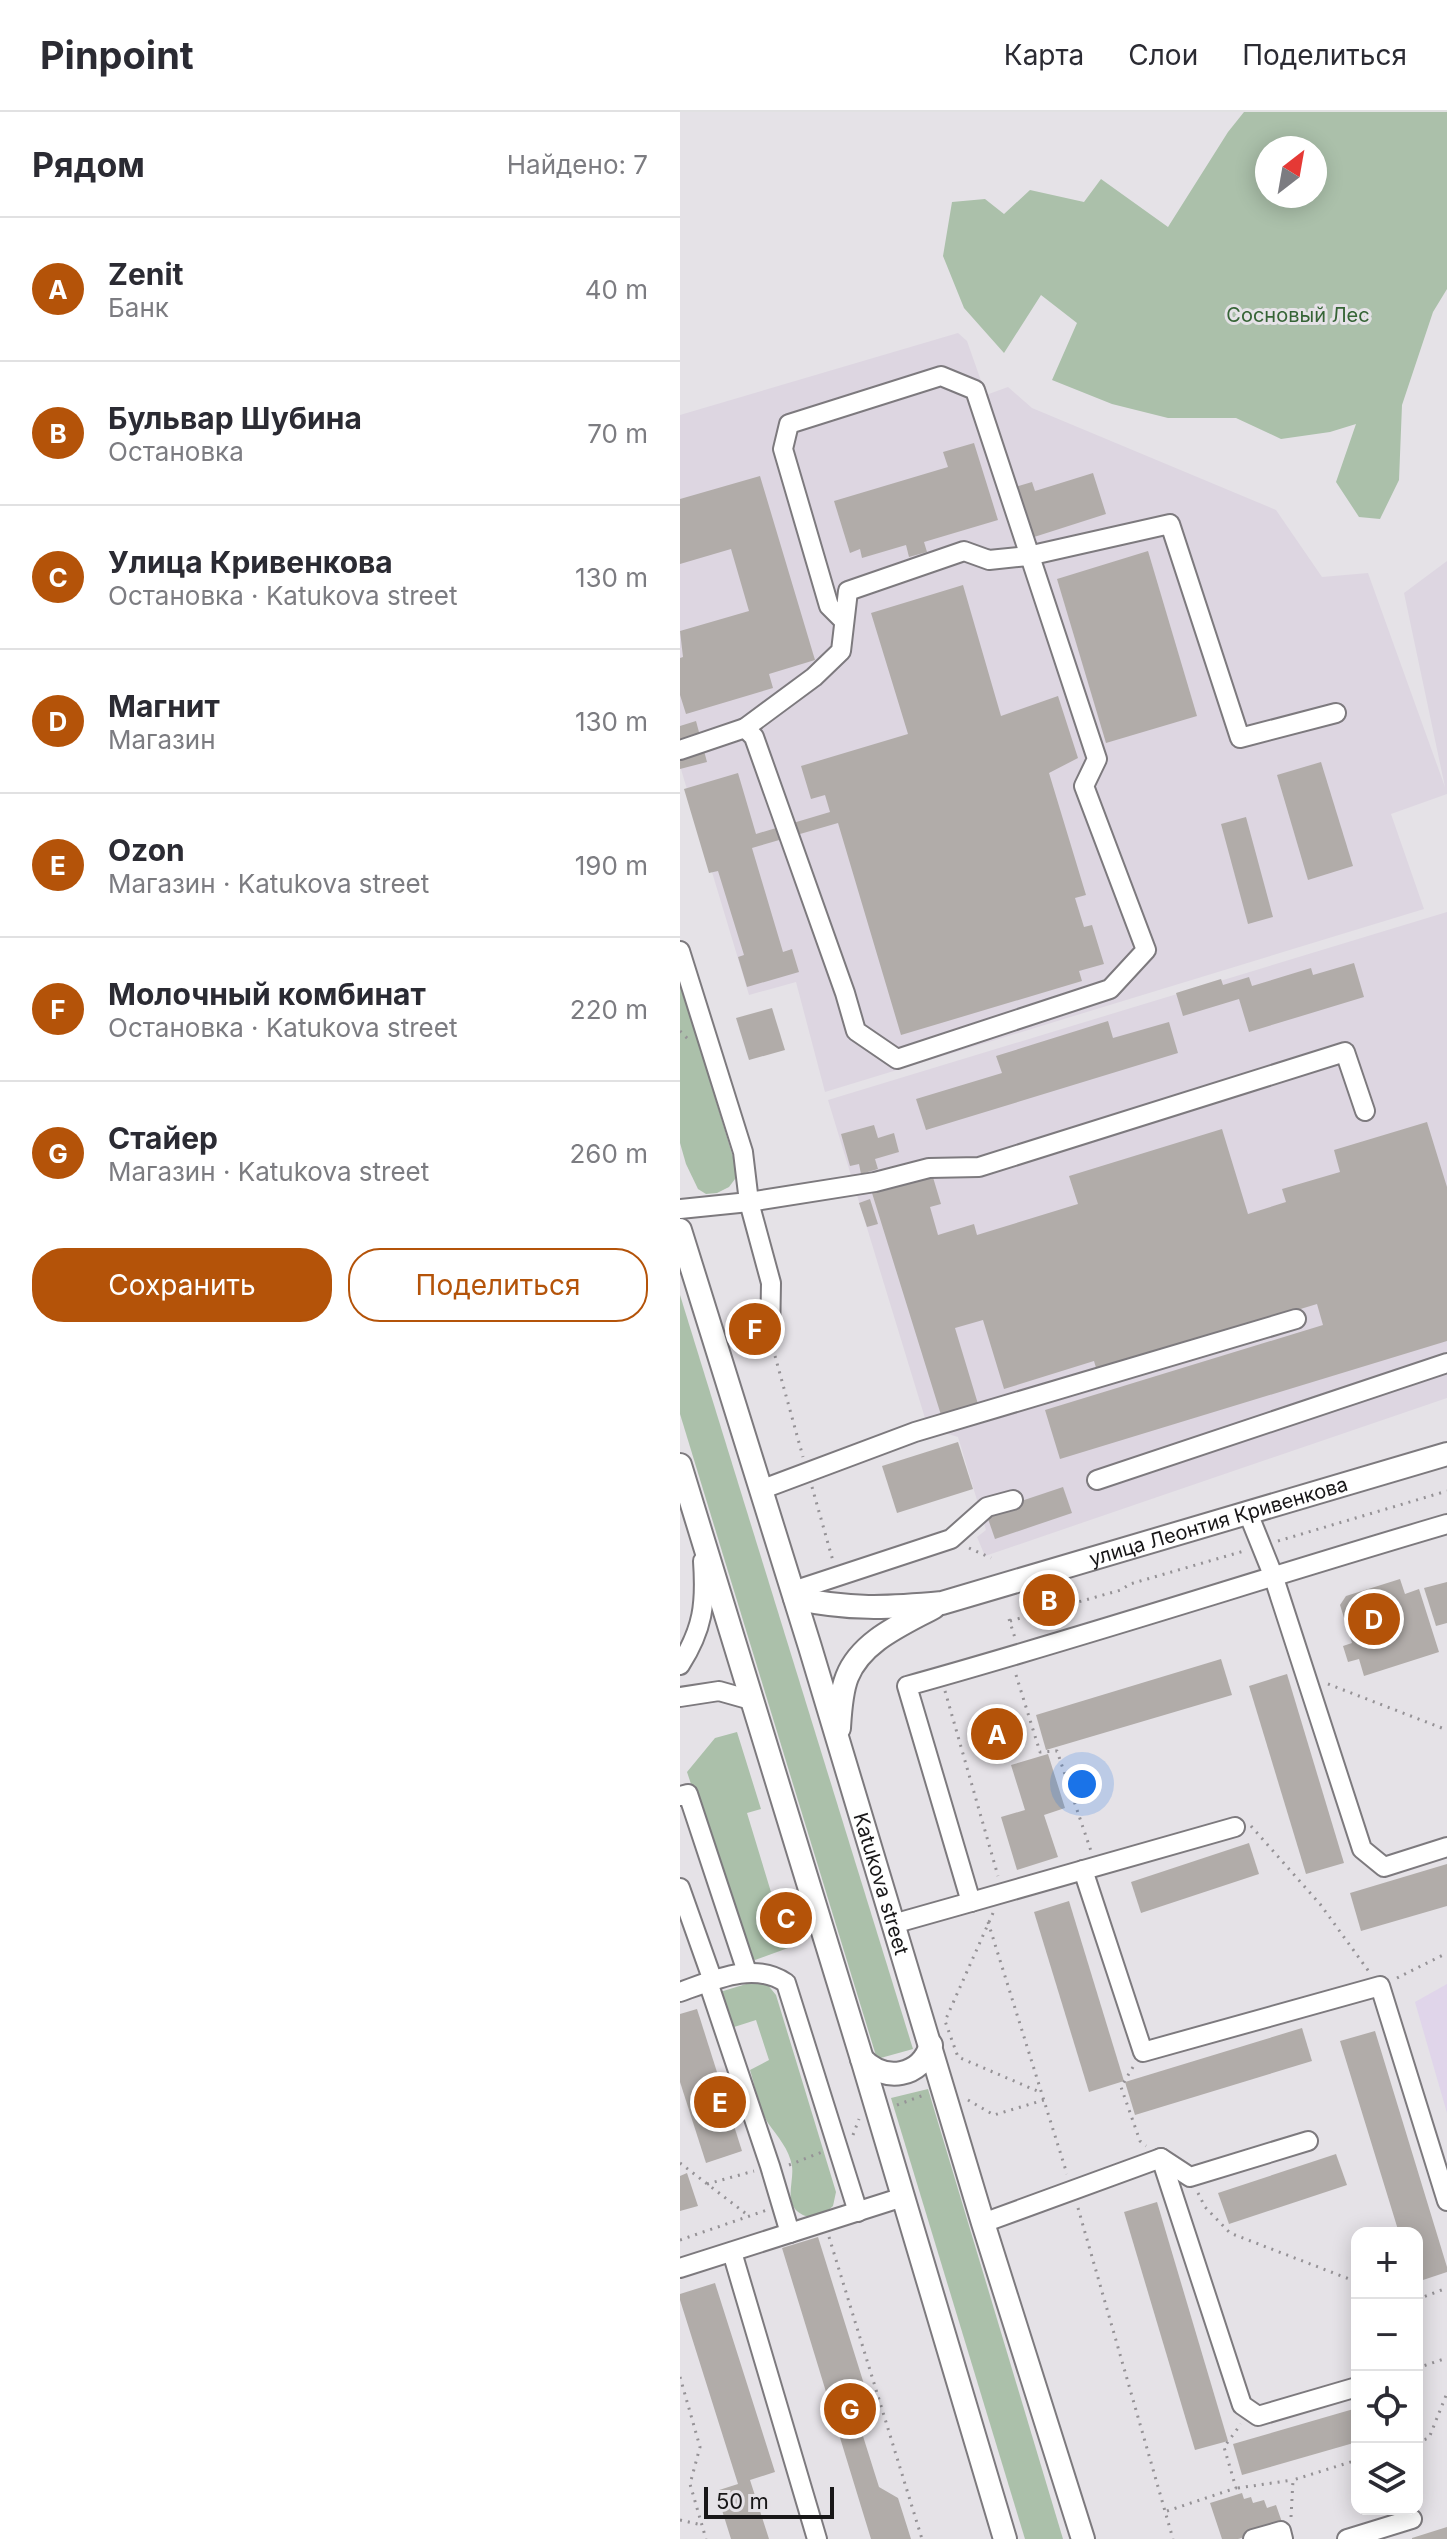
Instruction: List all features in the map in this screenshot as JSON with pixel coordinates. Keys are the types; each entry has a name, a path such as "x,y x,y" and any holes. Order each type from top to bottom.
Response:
{"main road":[{"name":"Katukova street","path":"682,1243 794,1594 931,2045 951,2085 983,2223 1083,2539"},
{"name":"улица Леонтия Кривенкова","path":"942,1603 1447,1454"},
{"path":"680,1465 878,2111 1005,2539"},
{"path":"794,1594 824,1604 880,1609 942,1603"},
{"path":"838,1738 847,1678 860,1655 886,1634 942,1603"},
{"path":"862,2059 881,2072 896,2075 911,2071 922,2062 931,2045"}],"street":[{"path":"745,728 754,737 856,1031 897,1059 1110,989 1146,950 1084,786 1097,759 975,390 941,376 789,424 783,449 829,606 844,621"},
{"path":"680,750 745,728 814,677 841,651 848,591 964,551 989,560 1028,556 1170,524 1240,738 1336,713"},
{"path":"680,951 743,1152 749,1202 771,1283 770,1339"},
{"path":"680,1209 749,1202 875,1182 929,1168 979,1167 1345,1052 1365,1111"},
{"path":"760,1490 915,1432 1296,1319"},
{"path":"1097,1480 1447,1363"},
{"path":"794,1594 951,1539 987,1507 1013,1500"},
{"path":"1248,1513 1273,1575 1362,1849 1384,1867 1447,1847"},
{"path":"971,1902 907,1686 1098,1632 1273,1575 1447,1524"},
{"path":"680,1665 696,1640 706,1594 702,1535"},
{"path":"680,1697 719,1691 751,1700"},
{"path":"680,1796 688,1794 747,1972"},
{"path":"893,1924 1235,1827"},
{"path":"1089,1868 1143,2052 1380,1986 1447,2201"},
{"path":"680,1888 790,2233"},
{"path":"680,1992 747,1972 773,1974 786,1983 858,2212"},
{"path":"1161,2158 1190,2177 1308,2141"},
{"path":"983,2223 1161,2158"},
{"path":"1161,2158 1242,2405 1258,2416 1351,2389"},
{"path":"680,2268 903,2197"},
{"path":"732,2252 817,2539"},
{"path":"1347,2539 1412,2519"},
{"path":"1253,2539 1282,2535"}],"path":[{"path":"1010,1621 1447,1491"},
{"path":"951,1539 991,1558"},
{"path":"1010,1655 1040,1752 1057,1751 1089,1868"},
{"path":"1306,1675 1447,1730"},
{"path":"941,1677 1003,1893 945,2021 958,2057 951,2085"},
{"path":"1235,1827 1250,1825 1320,1904 1380,1986 1447,1953"},
{"path":"988,1922 1072,2190 1173,2539"},
{"path":"1143,2052 1121,2087 1140,2141 1161,2158"},
{"path":"958,2057 1042,2093"},
{"path":"951,2085 966,2099 994,2115 1044,2100"},
{"path":"878,2111 951,2085"},
{"path":"707,2184 770,2166 792,2165 837,2146 852,2136 860,2116 827,2113"},
{"path":"680,2163 749,2216"},
{"path":"1190,2177 1205,2207 1230,2233 1351,2280"},
{"path":"680,2240 782,2206"},
{"path":"825,2222 922,2539"},
{"path":"1423,2297 1447,2288"},
{"path":"1423,2366 1447,2358"},
{"path":"680,2377 700,2447 690,2484 706,2539"},
{"path":"1423,2440 1429,2438 1447,2393"},
{"path":"1236,2488 1224,2447 1251,2411"},
{"path":"1165,2511 1236,2488 1293,2480 1351,2462"},
{"path":"1282,2535 1291,2522 1293,2480"},
{"path":"680,2520 702,2525"}],"shaded area":[{"path":"958,333 967,341 986,395 1008,387 1032,408 1276,510 1322,577 1368,573 1445,787 1404,593 1447,561 1447,794 1391,814 1424,909 825,1092 796,982 749,995 680,766 680,415"},
{"path":"1447,912 1447,1398 985,1556 977,1537 986,1530 958,1437 928,1428 828,1100"},
{"path":"1447,1984 1447,2113 1415,2002"}],"green space":[{"name":"Сосновый Лес","path":"1244,112 1447,112 1447,289 1433,312 1402,405 1399,480 1380,519 1359,517 1336,482 1356,424 1330,432 1281,439 1236,418 1168,418 1112,404 1052,380 1077,323 1041,295 1004,353 964,308 943,256 952,202 985,199 1004,214 1030,190 1084,202 1101,179 1168,227"},
{"path":"680,982 736,1167 735,1179 729,1187 717,1193 706,1194 698,1189 680,1143"},
{"path":"680,1295 913,2049 877,2059 680,1414"},
{"path":"737,1732 761,1809 747,1813 788,1948 755,1960 748,1955 687,1772 715,1738"},
{"path":"756,1981 767,1984 776,1995 836,2192 833,2206 814,2216 804,2216 792,2205 791,2160 765,2117 750,2070 769,2060 756,2020 731,2028 720,1992"},
{"path":"928,2089 1063,2539 1025,2539 891,2098"}],"building":[{"path":"974,443 998,520 924,542 927,552 909,557 906,545 862,558 860,549 850,553 834,501 948,467 943,452"},
{"path":"1093,473 1106,514 1031,538 1015,487 1032,482 1035,491"},
{"path":"760,476 815,660 769,674 773,688 686,714 680,695 680,658 683,657 680,631 749,611 731,549 680,564 680,499"},
{"path":"1148,551 1197,716 1106,743 1057,579"},
{"path":"963,585 1001,716 1058,696 1078,758 1049,773 1086,895 1075,898 1084,927 1092,925 1104,964 1079,971 1082,981 901,1035 838,823 752,848 783,952 792,949 799,972 747,987 738,957 744,955 718,871 709,873 684,789 738,773 756,834 830,812 825,795 811,799 801,766 908,734 871,613"},
{"path":"696,721 707,762 680,769 680,726"},
{"path":"1321,762 1353,866 1308,880 1277,775"},
{"path":"1246,817 1273,917 1248,924 1221,824"},
{"path":"1354,963 1364,997 1249,1032 1239,999 1183,1016 1176,993 1221,979 1223,985 1249,977 1252,986 1311,968 1313,975"},
{"path":"772,1008 785,1050 749,1060 736,1018"},
{"path":"1108,1021 1113,1038 1169,1022 1178,1053 926,1130 916,1099 1002,1073 996,1056"},
{"path":"1427,1122 1447,1187 1447,1341 1060,1459 1045,1410 1323,1325 1317,1304 1097,1371 1094,1361 1004,1389 983,1320 955,1328 978,1404 941,1415 872,1193 932,1174 941,1204 930,1207 938,1235 974,1224 977,1235 1078,1204 1069,1176 1222,1129 1248,1214 1286,1202 1282,1189 1340,1172 1334,1150"},
{"path":"874,1125 878,1138 894,1133 899,1152 875,1159 878,1169 861,1174 859,1164 850,1166 841,1134"},
{"path":"870,1199 878,1224 867,1227 859,1203"},
{"path":"958,1442 973,1489 897,1513 882,1466"},
{"path":"1063,1487 1072,1513 995,1539 986,1513"},
{"path":"1400,1579 1405,1594 1419,1589 1439,1652 1364,1676 1359,1659 1348,1662 1343,1646 1352,1643 1340,1605 1346,1596"},
{"path":"1447,1582 1447,1623 1436,1626 1424,1588"},
{"path":"1221,1659 1232,1695 1046,1750 1036,1715"},
{"path":"1287,1674 1344,1863 1306,1874 1249,1686"},
{"path":"1009,1714 1019,1747 982,1758 977,1742 980,1727 990,1718"},
{"path":"1048,1754 1065,1808 1044,1815 1058,1857 1017,1870 1001,1817 1025,1810 1011,1765"},
{"path":"1249,1843 1259,1874 1141,1913 1131,1882"},
{"path":"1447,1864 1447,1906 1361,1931 1350,1893"},
{"path":"1069,1901 1124,2081 1089,2092 1034,1912"},
{"path":"697,2009 742,2151 706,2163 680,2082 680,2014"},
{"path":"1302,2028 1312,2061 1135,2115 1125,2082"},
{"path":"1375,2031 1447,2272 1423,2280 1423,2227 1397,2227 1340,2041"},
{"path":"1336,2154 1347,2185 1229,2224 1218,2193"},
{"path":"687,2173 698,2206 680,2211 680,2176"},
{"path":"1157,2202 1228,2441 1195,2450 1124,2212"},
{"path":"818,2237 873,2413 862,2433 879,2487 898,2498 911,2539 871,2539 782,2248"},
{"path":"715,2283 775,2472 750,2480 769,2539 731,2539 716,2491 738,2484 680,2300 680,2294"},
{"path":"1351,2410 1351,2444 1242,2475 1233,2444"},
{"path":"1242,2493 1244,2499 1251,2497 1253,2503 1264,2500 1267,2508 1276,2505 1283,2525 1238,2539 1222,2539 1210,2503"},
{"path":"1447,2527 1447,2539 1412,2539 1412,2538"}],"place":[{"name":"Молочный комбинат","path":"755,1329"},
{"name":"Бульвар Шубина","path":"1049,1600"},
{"name":"Магнит","path":"1374,1619"},
{"name":"Zenit","path":"997,1734"},
{"name":"Улица Кривенкова","path":"786,1918"},
{"name":"Ozon","path":"720,2102"},
{"name":"Стайер","path":"850,2409"}]}
